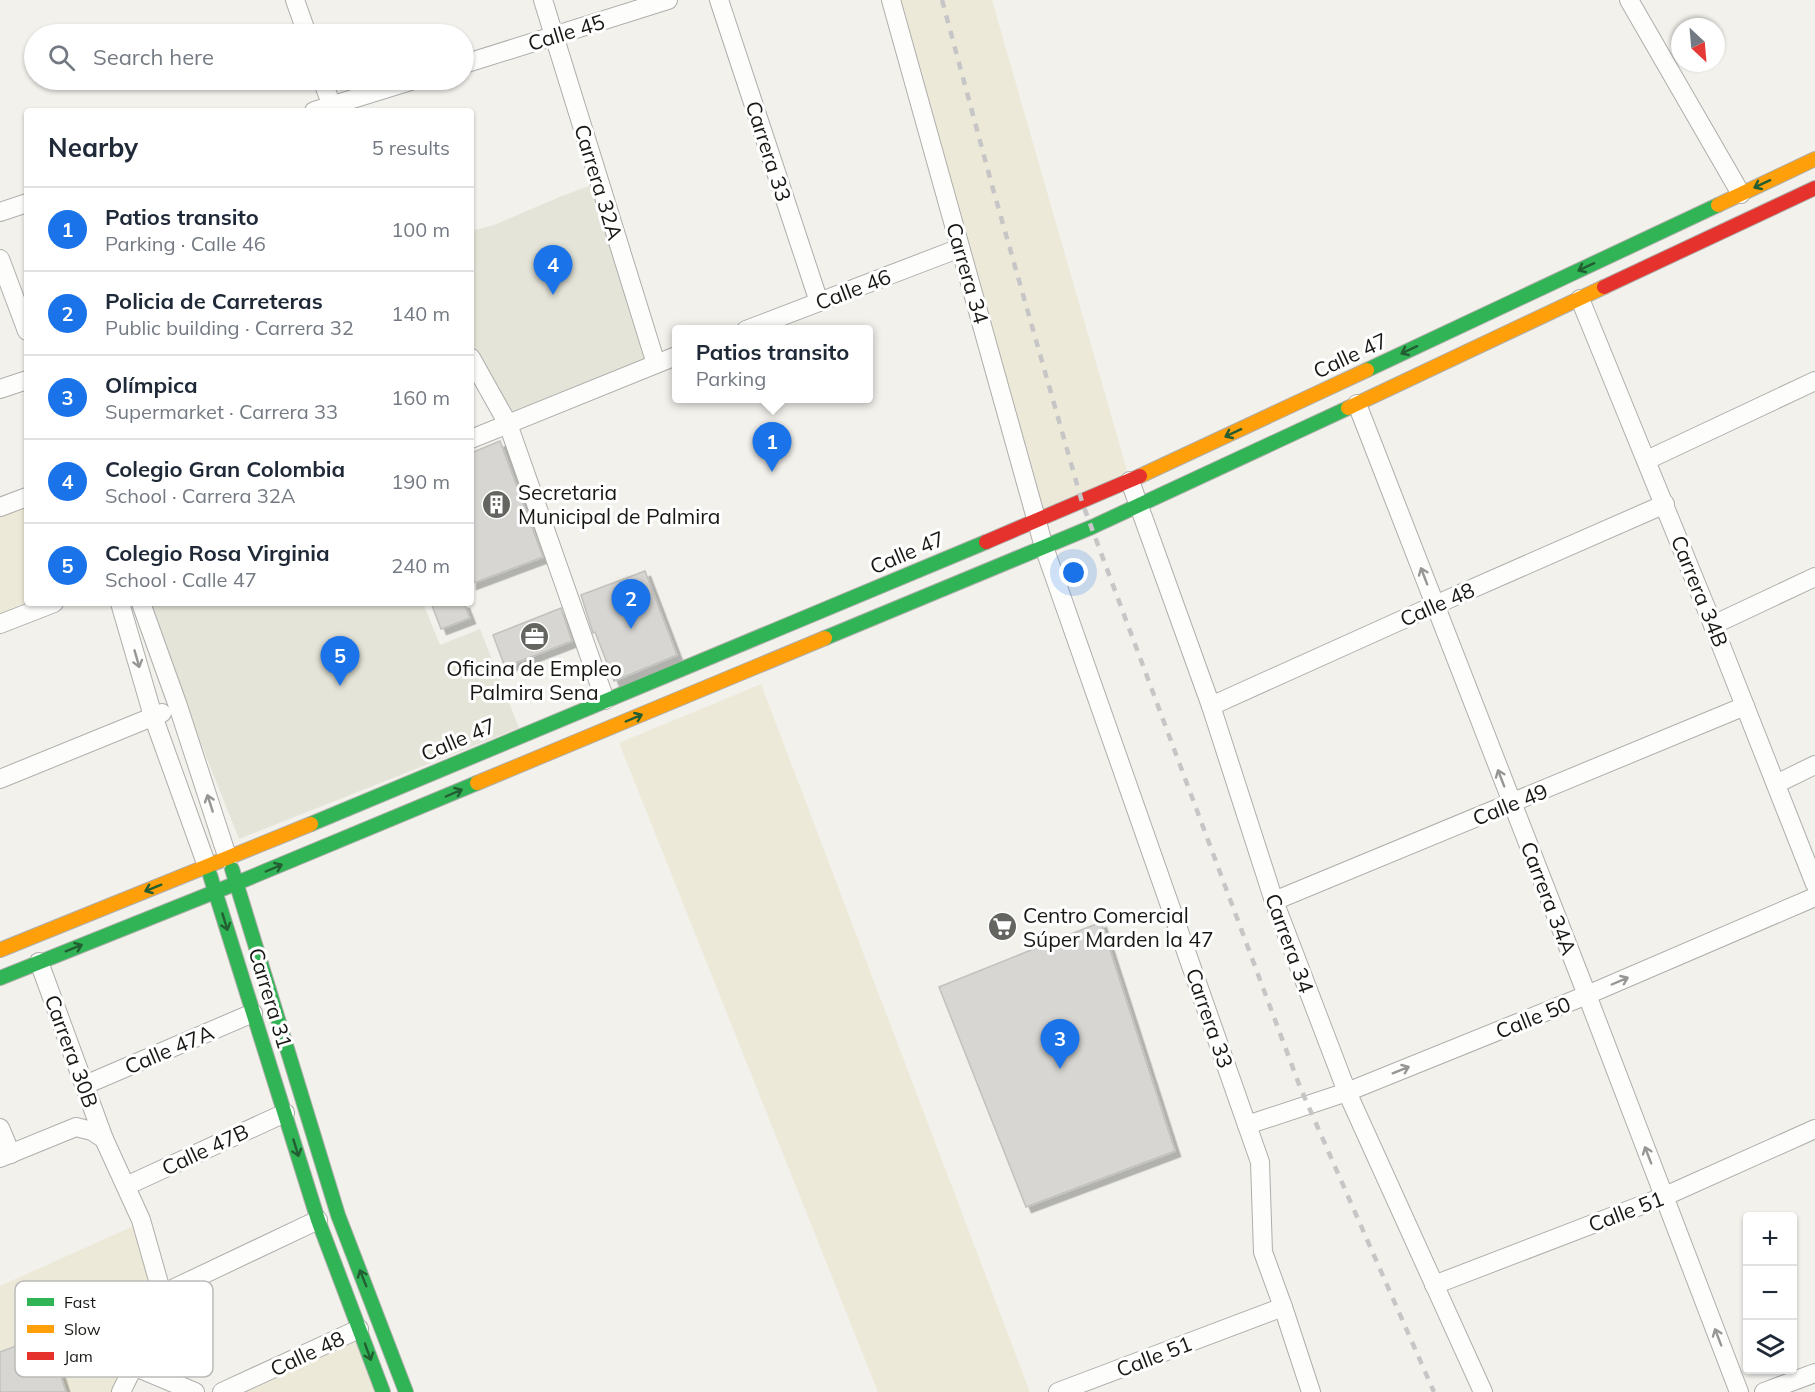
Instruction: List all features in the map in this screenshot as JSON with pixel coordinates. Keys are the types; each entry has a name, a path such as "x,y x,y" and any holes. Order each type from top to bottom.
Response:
{"main road":[{"name":"Calle 47","path":"0,950 228,858 1130,481 1815,159"},
{"path":"0,978 237,883 1044,547 1138,506 1815,188"},
{"name":"Carrera 31","path":"228,858 338,1215 406,1392"},
{"name":"Carrera 31","path":"207,866 318,1220 383,1392"},
{"path":"279,1093 288,1085 298,1086"}],"street":[{"path":"295,0 303,24"},
{"name":"Carrera 32A","path":"543,0 656,364"},
{"name":"Calle 45","path":"474,61 668,0"},
{"name":"Carrera 33","path":"719,0 819,302"},
{"name":"Carrera 34","path":"891,0 1044,547"},
{"path":"1629,0 1741,194"},
{"path":"323,90 326,108"},
{"path":"329,108 384,90"},
{"path":"0,212 24,204"},
{"name":"Calle 46","path":"759,325 960,248"},
{"path":"1,264 24,323"},
{"name":"Carrera 34B","path":"1580,299 1665,504 1815,884"},
{"path":"474,438 672,358"},
{"path":"474,363 508,424 604,700"},
{"path":"0,389 24,381"},
{"path":"1647,460 1815,381"},
{"name":"Carrera 34A","path":"1357,404 1739,1392"},
{"name":"Carrera 34","path":"1130,481 1211,706 1274,901 1347,1092 1483,1392"},
{"path":"0,507 24,498"},
{"name":"Calle 48","path":"1211,706 1665,504"},
{"name":"Carrera 33","path":"1044,547 1260,1162 1263,1252 1311,1392"},
{"path":"1713,625 1815,577"},
{"path":"0,624 46,606"},
{"name":"Carrera 31","path":"121,606 153,717 207,866"},
{"name":"Carrera 31","path":"142,606 228,858"},
{"path":"0,779 178,706"},
{"name":"Calle 49","path":"1274,901 1745,706"},
{"path":"1776,784 1815,765"},
{"name":"Calle 50","path":"1247,1125 1347,1092 1587,995 1815,897"},
{"name":"Carrera 30B","path":"39,962 85,1085 98,1135 126,1186 141,1220 158,1281"},
{"name":"Calle 47A","path":"85,1085 253,1013"},
{"name":"Calle 47B","path":"126,1186 285,1113"},
{"path":"0,1128 5,1156 76,1127 98,1135"},
{"name":"Calle 51","path":"1434,1285 1664,1197 1815,1129"},
{"path":"189,1281 318,1220"},
{"name":"Calle 51","path":"1058,1392 1283,1307"},
{"name":"Calle 48","path":"222,1392 359,1329"},
{"path":"1764,1392 1815,1373"},
{"path":"121,1392 128,1377"},
{"path":"159,1377 195,1392"}],"shaded area":[{"path":"891,0 992,0 1130,481 1037,521"},
{"path":"600,182 656,364 508,424 474,364 474,230 494,225"},
{"path":"24,504 24,603 0,613 0,514"},
{"path":"146,606 424,606 440,645 480,629 519,728 239,839"},
{"path":"761,684 1030,1392 878,1392 619,743"},
{"path":"138,1224 152,1281 15,1281 15,1377 127,1377 120,1392 0,1392 0,1286"},
{"path":"359,1329 383,1392 222,1392"}],"building":[{"name":"Secretaria Municipal de Palmira","path":"500,441 543,557 474,583 474,452"},
{"path":"645,571 677,655 614,681 595,632 593,633 581,595"},
{"path":"432,606 465,606 470,618 441,629"},
{"name":"Oficina de Empleo Palmira Sena","path":"561,608 572,641 505,667 493,635"},
{"path":"1101,922 1175,1151 1026,1207 939,987"},
{"path":"15,1346 15,1377 61,1377 66,1392 0,1392 0,1352"}],"railway":[{"path":"942,0 1082,502 1300,1087 1434,1392"}],"traffic: fast":[{"path":"1367,370 1718,205"},
{"path":"825,638 1092,527 1348,408"},
{"path":"311,824 986,542"},
{"path":"0,978 477,783"},
{"path":"232,869 338,1215 406,1392"},
{"path":"210,875 318,1220 383,1392"}],"traffic: slow":[{"path":"1718,205 1815,159"},
{"path":"1348,408 1604,287"},
{"path":"1140,476 1367,370"},
{"path":"477,783 825,638"},
{"path":"0,950 311,824"}],"traffic: jam":[{"path":"1604,287 1815,188"},
{"path":"986,542 1140,476"}],"place":[{"name":"Colegio Gran Colombia","path":"553,295"},
{"name":"Patios transito","path":"772,472"},
{"name":"Secretaria Municipal de Palmira","path":"497,504"},
{"name":"Policia de Carreteras","path":"631,629"},
{"name":"Oficina de Empleo Palmira Sena","path":"534,637"},
{"name":"Colegio Rosa Virginia","path":"340,686"},
{"name":"Centro Comercial Súper Marden la 47","path":"1002,927"},
{"name":"Olímpica","path":"1060,1069"}]}
